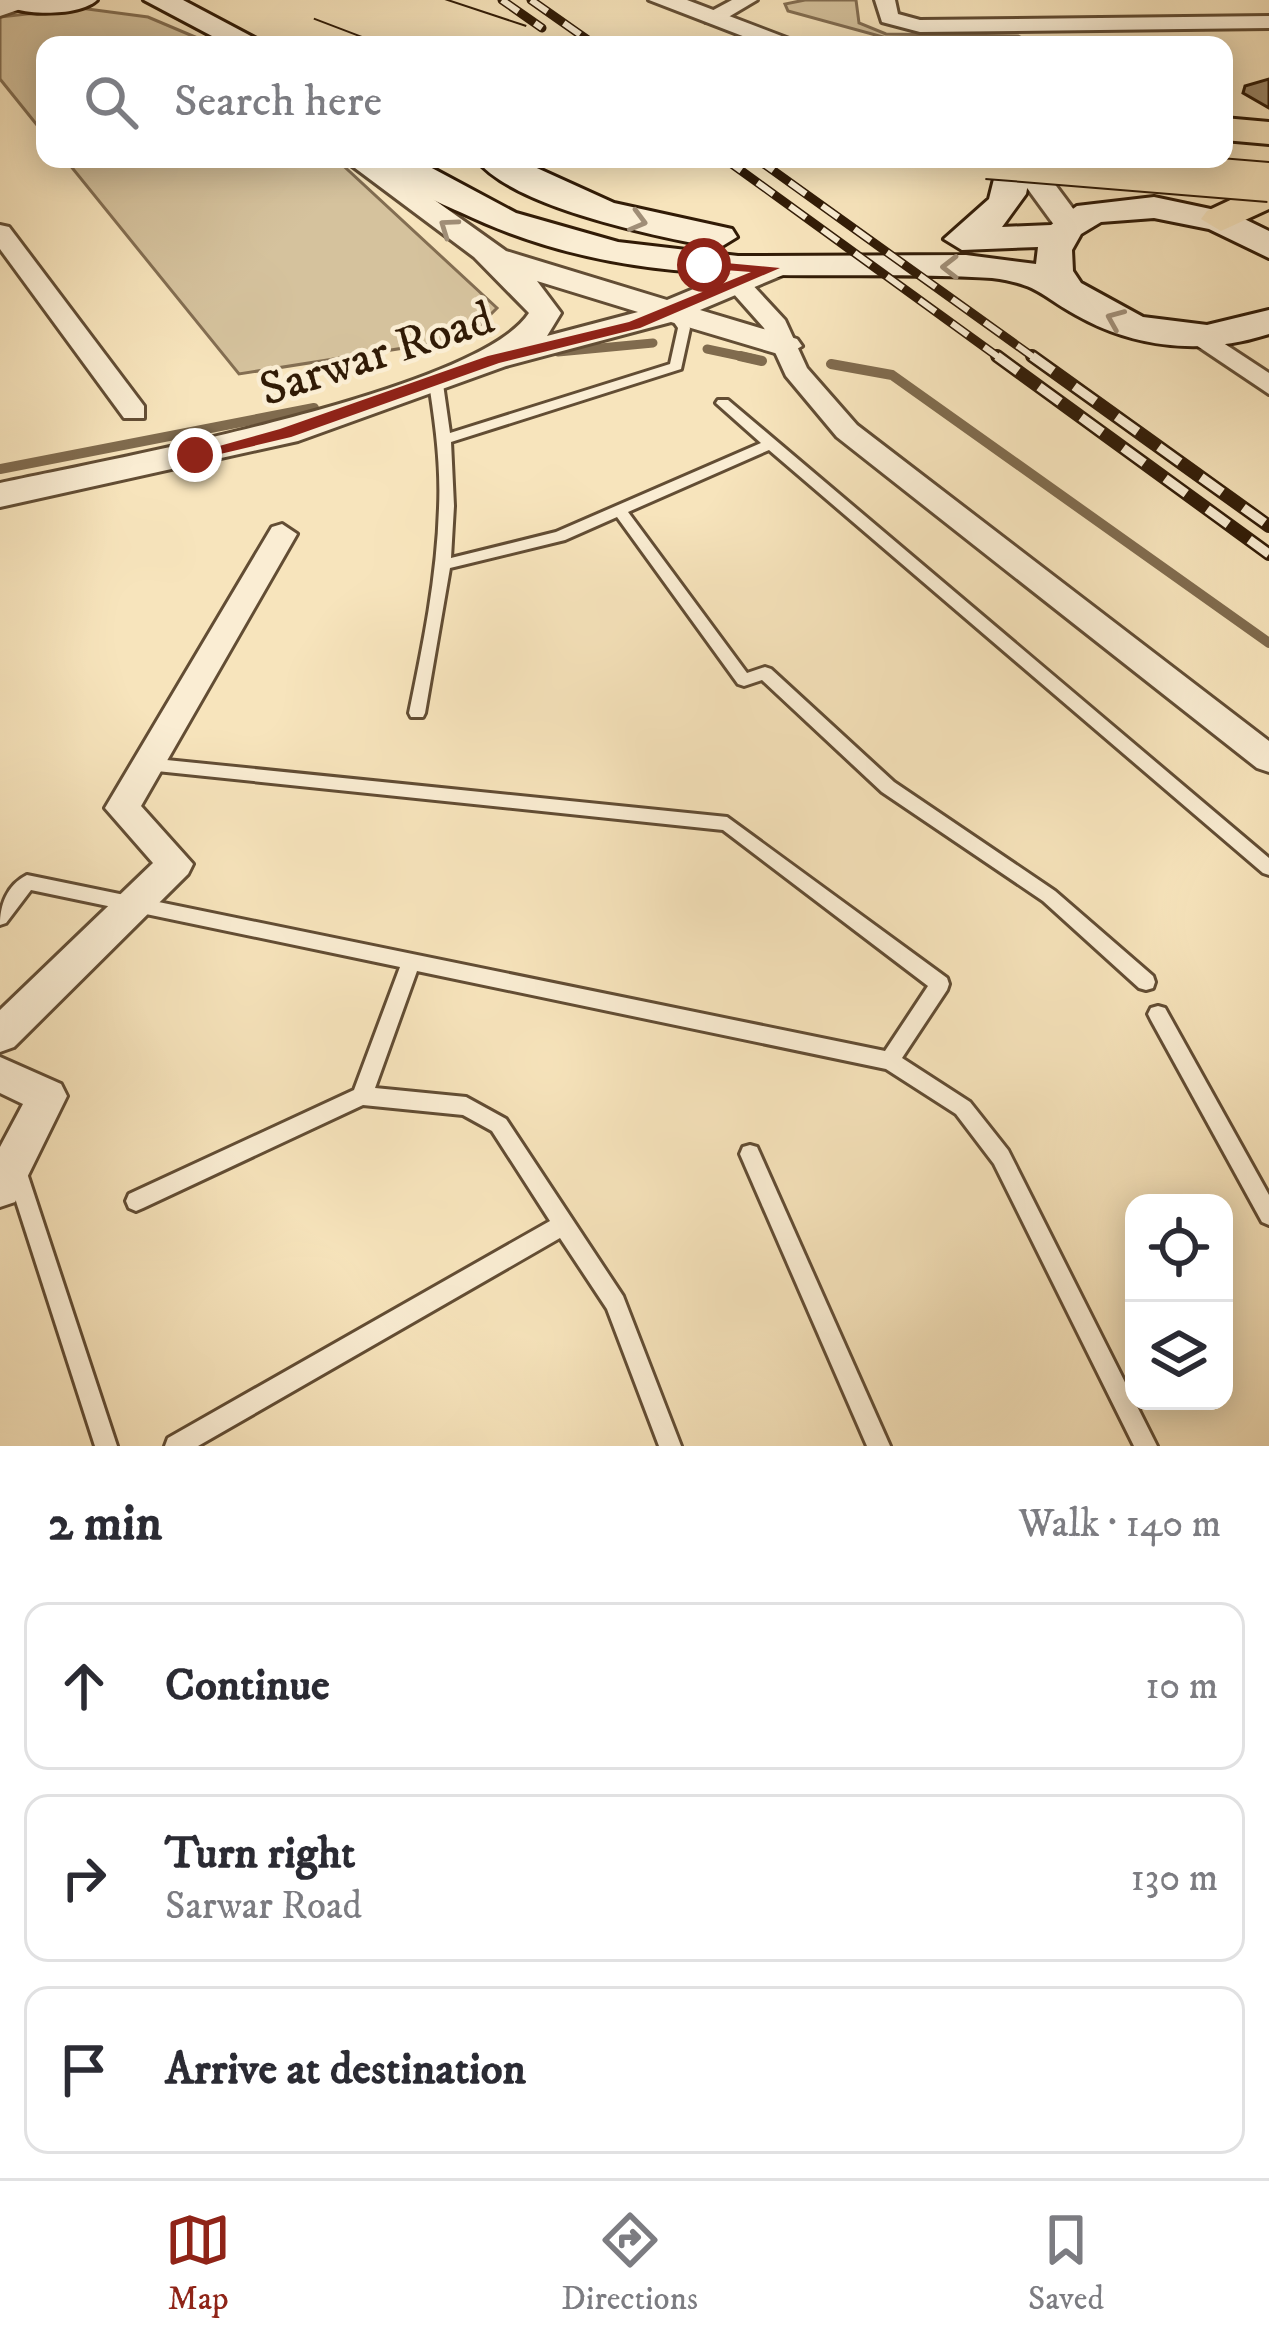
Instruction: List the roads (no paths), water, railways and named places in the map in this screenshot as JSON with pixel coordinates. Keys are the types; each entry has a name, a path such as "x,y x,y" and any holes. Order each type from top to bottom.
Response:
{"main road":[{"path":"19,4 82,0"},
{"path":"148,0 160,0 235,36"},
{"path":"321,0 419,36"},
{"path":"384,0 493,36"},
{"path":"406,0 408,36"},
{"path":"1233,130 1269,133"},
{"path":"1233,159 1269,161"},
{"path":"407,168 485,214 591,251 772,268 1012,268 1064,286 1120,324 1202,337 1240,332 1269,321"},
{"path":"506,168 527,182 605,212 728,238 840,243 970,238 1066,230 1096,213 1130,206 1168,207 1241,222 1269,247"},
{"path":"970,238 999,211 1018,183 1019,168"},
{"path":"1097,168 1269,182"},
{"path":"485,214 527,182"},
{"path":"1241,222 1269,194"},
{"path":"1064,286 1054,268 1066,230"}],"street":[{"path":"662,0 765,36"},
{"path":"712,18 747,0"},
{"path":"885,0 889,18 920,26 1269,22"},
{"path":"370,168 487,256 545,314 531,335 494,359"},
{"path":"1025,168 1066,230"},
{"path":"1119,168 1168,207"},
{"path":"0,232 134,412"},
{"path":"487,256 785,346"},
{"name":"Sarwar Road","path":"0,495 244,444 435,377 494,359 580,342 674,312 772,268"},
{"path":"738,284 776,326 796,370 847,431 1269,759"},
{"path":"1202,337 1269,386"},
{"path":"0,1035 175,864 122,808 282,534"},
{"path":"0,1074 46,1096 7,1178"}],"lane":[{"path":"447,439 676,366 684,328 674,312"},
{"path":"417,712 447,564 447,439 435,377"},
{"path":"723,403 1269,868"},
{"path":"447,564 560,536 771,444"},
{"path":"620,511 744,680 765,673 888,787 1049,896 1146,982"},
{"path":"147,764 727,824 940,984 890,1061"},
{"path":"0,918 27,882 890,1061 963,1108 1001,1157 1146,1446"},
{"path":"362,1096 411,962"},
{"path":"1159,1015 1269,1215"},
{"path":"136,1201 362,1096 466,1106 499,1125 615,1304 670,1446"},
{"path":"750,1154 879,1446"},
{"path":"7,1178 106,1446"},
{"path":"176,1446 561,1226"}],"waterway":[{"path":"558,352 653,343"},
{"path":"707,349 741,356"},
{"path":"741,356 754,359"},
{"path":"741,356 762,361"},
{"path":"831,364 892,375 1269,643"},
{"path":"0,469 314,408"}],"railway":[{"path":"502,0 542,28"},
{"path":"531,0 582,36"},
{"path":"737,168 1001,359"},
{"path":"770,168 1036,359"},
{"path":"997,356 1269,554"},
{"path":"1032,356 1269,526"}]}
